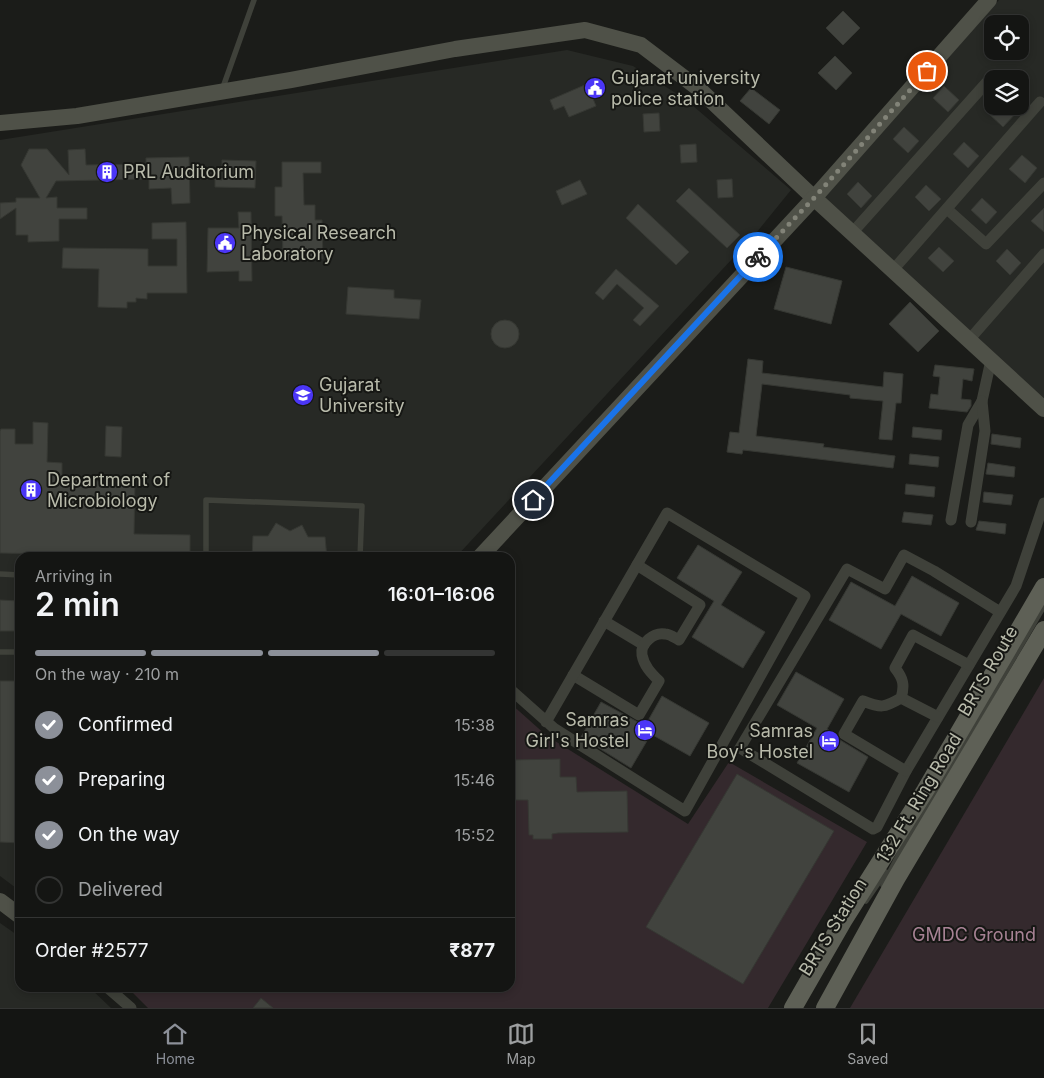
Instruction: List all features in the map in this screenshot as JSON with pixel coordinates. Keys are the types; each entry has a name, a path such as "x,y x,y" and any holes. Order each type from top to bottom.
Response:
{"main road":[{"name":"132 Ft. Ring Road","path":"800,1004 843,921 925,791 1044,587"},
{"name":"132 Ft. Ring Road","path":"826,1008 896,879 1044,630"}],"street":[{"path":"485,552 814,198 989,0"},
{"path":"0,123 77,116 222,92 456,48 585,30 641,44 699,89 814,198 1044,409"},
{"path":"852,233 984,85"},
{"path":"893,270 1040,102"},
{"path":"947,209 986,244 1044,183"},
{"path":"969,340 1044,254"},
{"path":"951,520 968,425 982,400 991,360"},
{"path":"971,522 985,431 982,400"},
{"path":"1000,612 934,571 904,555 885,589 847,569 740,748 873,829 876,827 906,771 1016,586 1044,503"},
{"path":"515,694 546,722 555,729 685,811 805,596 667,513 546,722"},
{"path":"573,675 639,715 658,681 648,669 642,653 644,645 652,636 665,633 679,640 700,605 637,565"},
{"path":"604,622 644,645"},
{"path":"906,771 844,734 863,701 874,705 886,706 901,698 904,688 902,677 895,668 913,635 969,665"},
{"path":"901,698 938,717"},
{"path":"0,901 15,912"},
{"path":"113,992 131,1008"}],"lane":[{"path":"222,92 254,0"},
{"path":"206,552 206,500 362,506 360,552"},
{"path":"0,574 15,575"},
{"name":"BRTS Route","path":"898,856 1044,606"},
{"path":"0,652 15,652"},
{"name":"BRTS Station","path":"876,900 898,856"},
{"name":"BRTS Station","path":"861,908 898,856"},
{"name":"BRTS Station","path":"818,1008 866,918"},
{"name":"BRTS Station","path":"800,1004 850,922"}],"shaded area":[{"path":"999,0 1044,0 1044,399 823,199 984,17 984,60 1029,60 1029,15 986,15"},
{"name":"Gujarat University","path":"567,50 633,66 685,99 791,190 757,232 461,552 15,552 15,887 0,876 0,140"},
{"path":"0,923 15,934 15,992 94,992 111,1008 0,1008"}],"green space":[{"name":"GMDC Ground","path":"1044,678 1044,1008 850,1008"},
{"path":"515,707 547,736 688,824 729,762 867,842 768,1008 148,1008 132,992 515,992"}],"building":[{"path":"843,11 860,28 843,45 826,28"},
{"path":"835,56 852,73 836,90 818,73"},
{"path":"587,84 596,106 569,117 564,106 554,110 550,100"},
{"path":"944,86 959,100 948,112 933,98"},
{"path":"751,88 780,110 769,124 740,101"},
{"path":"659,113 660,131 644,132 643,114"},
{"path":"990,115 1014,115 1003,127"},
{"path":"904,127 919,141 908,153 893,139"},
{"path":"964,142 979,156 968,168 953,154"},
{"path":"696,144 697,162 681,163 680,145"},
{"name":"PRL Auditorium","path":"29,149 47,149 69,175 68,150 85,149 86,165 146,164 146,158 189,157 190,203 172,204 171,188 149,189 149,179 56,181 46,198 57,197 57,208 87,208 87,219 59,219 59,241 28,242 28,235 16,235 16,208 0,219 0,203 16,202 16,198 40,198 21,165"},
{"path":"1022,155 1037,168 1025,183 1009,169"},
{"path":"222,160 256,161 255,188 215,187 215,179 222,180"},
{"path":"282,162 321,162 321,173 303,173 304,205 315,205 315,220 322,220 323,259 283,260 282,216 275,216 275,187 282,187"},
{"path":"732,179 733,197 718,198 717,180"},
{"path":"580,180 587,194 562,205 556,191"},
{"path":"858,182 872,196 861,208 847,194"},
{"path":"926,185 941,199 929,211 915,197"},
{"path":"689,188 740,235 727,248 676,201"},
{"path":"982,198 997,212 986,224 971,210"},
{"path":"638,204 689,252 676,265 626,218"},
{"path":"1044,208 1044,232 1031,221"},
{"path":"238,212 251,212 252,281 239,281 239,271 207,272 208,228 239,228"},
{"path":"186,222 187,293 147,293 147,299 136,298 136,302 127,302 127,308 98,307 99,269 62,268 63,248 148,249 148,266 177,266 177,239 152,239 152,223"},
{"path":"939,247 954,261 943,272 928,258"},
{"path":"1007,249 1021,263 1010,275 996,261"},
{"path":"786,267 842,281 831,324 774,309"},
{"path":"616,269 659,306 640,326 633,320 644,308 617,284 603,300 595,293"},
{"path":"348,287 394,290 394,298 421,300 419,319 346,314"},
{"path":"910,302 939,331 918,352 889,324"},
{"path":"505,320 515,324 519,334 515,344 505,348 495,344 491,334 495,324"},
{"path":"748,359 763,361 762,373 883,387 884,372 903,374 901,403 896,403 892,440 879,439 883,401 850,398 850,395 762,384 756,436 824,444 823,447 895,456 893,468 743,450 742,454 727,452 730,432 739,433"},
{"path":"935,365 974,369 972,381 963,379 961,399 971,400 971,406 967,412 929,408 931,394 938,395 940,377 933,376"},
{"path":"33,422 48,423 47,462 62,463 62,480 135,482 134,534 190,535 190,552 0,553 0,431 1,429 15,429 15,444 33,444"},
{"path":"106,426 122,427 121,457 105,456"},
{"path":"913,427 942,430 941,440 912,437"},
{"path":"992,434 1021,438 1020,448 991,444"},
{"path":"910,454 939,457 938,467 909,464"},
{"path":"988,463 1015,467 1014,477 986,474"},
{"path":"906,484 935,487 934,497 905,494"},
{"path":"984,492 1013,495 1011,505 983,502"},
{"path":"904,512 933,515 931,525 902,522"},
{"path":"979,521 1006,524 1005,534 976,530"},
{"path":"276,523 290,531 302,525 308,537 325,537 326,552 252,552 253,536 268,536"},
{"path":"698,545 742,572 721,605 765,632 743,668 692,637 714,601 677,578"},
{"path":"912,576 959,603 941,636 901,614 881,649 829,620 851,582 895,606"},
{"path":"0,600 15,601 15,631 0,631"},
{"name":"Samras Boy's Hostel","path":"796,672 844,699 827,729 837,735 840,740 868,757 849,792 797,763 817,728 777,705"},
{"path":"0,681 15,681 15,843 0,842"},
{"name":"Samras Girl's Hostel","path":"662,696 709,723 690,756 651,734 631,768 581,737 601,702 645,726"},
{"path":"560,759 560,777 576,777 577,792 627,791 628,832 558,833 552,834 552,839 533,839 533,835 529,835 528,800 515,800 515,760"},
{"path":"737,774 834,831 743,984 646,927"},
{"path":"261,998 273,1008 253,1008"}],"way so far":[{"path":"758,257 814,198 927,71"}],"place":[{"name":"Gujarat university police station","path":"595,88"},
{"name":"PRL Auditorium","path":"107,172"},
{"name":"Physical Research Laboratory","path":"225,243"},
{"name":"Gujarat University","path":"303,395"},
{"name":"Department of Microbiology","path":"31,490"},
{"name":"Samras Girl's Hostel","path":"645,730"},
{"name":"Samras Boy's Hostel","path":"829,741"}],"route":[{"path":"533,500 758,257"}]}
